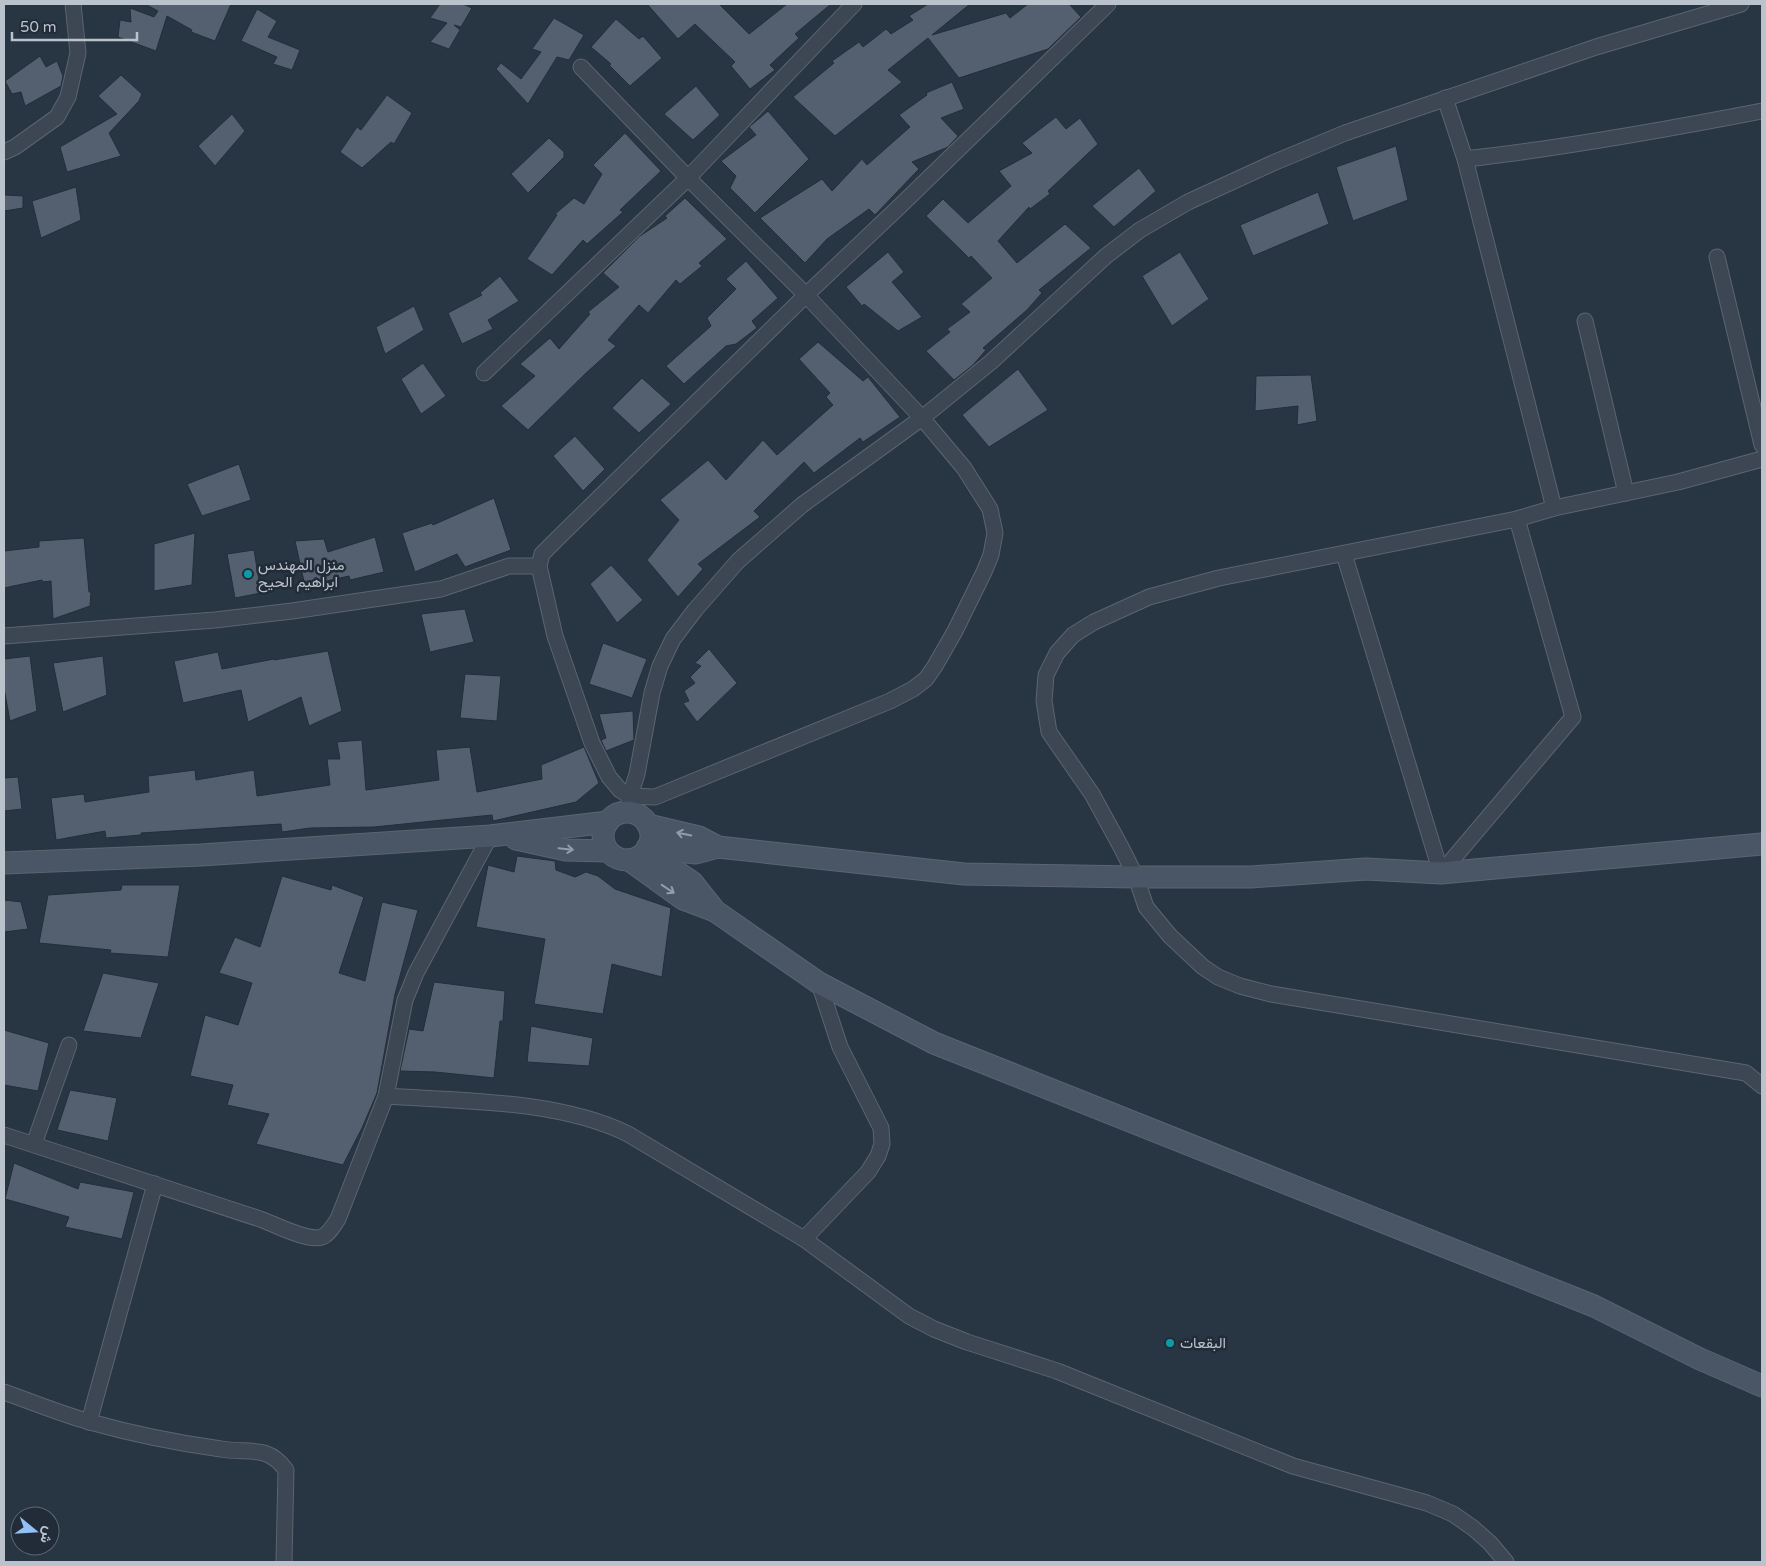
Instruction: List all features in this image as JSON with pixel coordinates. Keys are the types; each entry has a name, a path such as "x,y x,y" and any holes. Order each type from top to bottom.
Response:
{"street":[{"path":"4,152 15,147 57,117 68,96 78,53 73,4"},
{"path":"484,373 688,178 854,4"},
{"path":"641,853 651,836 648,826 628,804 609,776 592,743 555,636 539,566 542,554 806,295 1108,4"},
{"path":"628,804 637,774 652,693 660,666 673,640 695,610 738,561 802,505 922,418 991,362 1106,256 1140,230 1188,202 1273,163 1345,133 1596,47 1741,4"},
{"path":"581,67 688,178 806,295 922,418 964,468 990,509 995,532 984,572 955,631 926,679 913,689 890,701 655,797 628,804 608,822 604,829 603,836 607,850"},
{"path":"1445,98 1466,159 1554,508"},
{"path":"1466,159 1545,150 1662,131 1762,111"},
{"path":"1717,257 1762,445"},
{"path":"1585,320 1626,493"},
{"path":"1762,459 1678,482 1554,508 1517,519 1219,578 1149,597 1094,622 1073,635 1057,652 1046,676 1044,701 1050,732 1092,794 1136,877 1146,907 1170,936 1203,967 1218,977 1240,986 1271,994 1746,1074 1762,1073"},
{"path":"1441,873 1573,716 1517,519"},
{"path":"1344,554 1441,873"},
{"path":"4,636 215,620 292,611 441,589 509,566 539,566"},
{"path":"4,863 201,855 496,836 608,822"},
{"path":"648,826 698,837 718,846 964,874 1136,877 1251,877 1366,868 1441,873 1762,844"},
{"path":"496,836 566,850 607,850 619,859 641,853 696,852 718,846"},
{"path":"4,1135 260,1219 299,1234 313,1238 322,1237 329,1232 338,1219 386,1096 405,1000 412,982 496,836"},
{"path":"641,853 692,882 715,911 819,983 934,1043 1594,1306 1700,1359 1762,1386"},
{"path":"804,1239 868,1172 878,1156 882,1144 881,1128 840,1046 819,983"},
{"path":"34,1144 69,1045"},
{"path":"1746,1074 1762,1086"},
{"path":"386,1096 493,1103 584,1117 610,1125 804,1239 910,1316 934,1329 967,1342 1058,1371 1293,1466 1428,1503 1453,1514 1473,1528 1490,1543 1506,1562"},
{"path":"89,1422 155,1184"},
{"path":"4,1392 89,1422 175,1443 228,1450 263,1452 278,1459 286,1470 284,1562"}],"building":[{"path":"145,4 231,4 215,41 191,32 192,30 167,16 156,51 118,37 120,20 131,22 130,8 154,17 158,11"},
{"path":"440,4 463,4 472,8 461,27 454,25 460,30 449,49 430,42 447,23 430,18"},
{"path":"647,4 719,4 749,34 787,4 831,4 795,34 799,38 770,65 775,70 750,89 731,66 735,62 695,24 678,39"},
{"path":"928,4 970,4 932,35 1006,13 1010,18 1028,4 1069,4 1081,17 1048,49 959,78 928,38 888,70 902,82 835,136 793,97 834,63 832,61 859,42 863,47 886,29 891,34 913,20 909,16"},
{"path":"257,9 277,21 268,37 300,50 292,70 273,64 277,57 241,41"},
{"path":"554,18 584,35 569,60 557,57 528,104 496,69 501,63 521,79 541,52 532,49"},
{"path":"616,19 639,39 643,36 662,58 630,86 609,65 611,64 591,47"},
{"path":"40,56 46,67 57,61 63,76 61,86 25,106 21,92 12,94 5,81"},
{"path":"121,75 142,94 139,101 109,133 121,156 67,172 60,147 117,114 98,96"},
{"path":"952,82 964,109 941,118 958,136 948,147 912,162 919,169 875,215 869,209 827,239 805,263 760,218 822,179 832,191 862,159 867,165 910,127 899,115 927,95 926,93"},
{"path":"696,86 720,115 693,140 664,114"},
{"path":"387,95 412,113 394,144 391,142 362,168 340,152 357,127 361,130"},
{"path":"768,111 809,159 755,213 730,188 736,176 721,161 756,135 749,127"},
{"path":"232,114 245,131 215,166 198,146"},
{"path":"1056,117 1066,129 1080,118 1098,144 1048,191 1050,194 1030,209 1029,207 998,241 1017,263 1065,224 1091,248 1039,290 1042,293 1027,310 983,348 986,350 973,365 954,380 926,351 950,332 947,329 970,312 961,304 992,278 971,256 969,258 926,216 943,199 968,223 1011,186 999,171 1032,153 1022,143"},
{"path":"625,133 661,171 620,210 623,212 587,244 583,240 552,275 527,259 557,215 555,214 574,198 584,204 602,174 593,165"},
{"path":"549,138 564,152 564,157 528,193 511,174"},
{"path":"1396,146 1408,200 1353,221 1336,167"},
{"path":"1139,168 1156,191 1114,227 1092,206"},
{"path":"76,187 81,220 41,238 32,201"},
{"path":"1318,192 1329,224 1253,256 1240,225"},
{"path":"4,195 23,196 23,208 4,211"},
{"path":"685,198 727,239 699,263 702,266 680,284 676,280 648,313 639,305 608,340 616,346 528,430 501,406 535,376 520,364 550,338 559,349 590,314 588,312 619,287 603,273 640,236 667,218 665,216"},
{"path":"888,252 904,272 892,282 922,317 898,331 864,304 862,306 846,287"},
{"path":"1180,252 1209,299 1172,326 1142,276"},
{"path":"746,261 778,298 752,321 757,328 736,344 726,346 684,384 666,366 711,326 707,318 736,289 726,279"},
{"path":"500,276 519,301 488,320 493,329 462,344 448,313 482,295 480,293"},
{"path":"414,306 424,330 385,354 376,327"},
{"path":"818,342 863,381 868,377 900,417 863,442 860,438 814,473 804,462 754,511 760,517 698,564 703,569 678,597 647,560 679,520 660,500 708,460 726,480 763,440 777,455 833,405 826,397 830,393 799,359"},
{"path":"423,363 446,396 421,414 401,379"},
{"path":"1018,369 1048,410 989,447 962,415"},
{"path":"1311,375 1317,421 1297,425 1298,406 1255,411 1256,376"},
{"path":"642,378 671,404 639,433 612,408"},
{"path":"575,436 605,469 583,491 553,456"},
{"path":"239,464 251,500 202,516 187,484"},
{"path":"494,498 511,550 465,567 457,554 415,572 402,533 432,523 433,525"},
{"path":"195,533 192,585 154,591 154,544"},
{"path":"375,537 384,572 350,580 349,576 305,586 295,541 324,539 328,552"},
{"path":"84,538 89,592 91,592 90,606 53,619 51,581 43,582 42,580 4,588 4,551 39,547 39,541"},
{"name":"منزل المهندس ابراهيم الحيح","path":"254,550 261,593 235,598 227,554"},
{"path":"611,565 643,600 617,623 590,584"},
{"path":"465,609 474,642 430,652 421,614"},
{"path":"603,643 647,659 632,698 589,684"},
{"path":"709,649 737,683 697,722 683,703 689,701 684,691 695,683 690,677 701,666 695,663"},
{"path":"328,651 342,711 309,726 301,697 248,722 241,690 183,703 174,661 218,652 222,669"},
{"path":"30,656 37,711 10,721 4,688 4,659"},
{"path":"103,656 107,695 63,712 53,663"},
{"path":"465,674 501,676 497,721 460,718"},
{"path":"633,711 634,740 606,751 601,740 606,738 599,714"},
{"path":"362,740 366,790 439,780 436,750 470,747 477,792 542,779 541,765 584,747 599,783 576,802 493,821 492,815 374,827 310,828 282,832 281,824 141,833 141,835 106,838 105,831 56,840 51,798 84,794 85,802 149,792 148,776 195,770 196,780 254,770 257,796 330,785 327,759 340,759 337,742"},
{"path":"18,777 22,809 4,811 4,778"},
{"path":"517,856 555,861 556,870 575,877 586,872 598,876 615,889 671,908 662,977 612,964 603,1014 534,1004 545,939 476,927 488,865 514,872"},
{"path":"282,876 331,890 332,885 364,897 339,973 365,981 382,902 418,910 395,994 377,1093 343,1165 256,1144 269,1114 227,1105 233,1085 190,1076 205,1015 238,1025 252,983 219,973 235,937 260,947"},
{"path":"122,885 180,885 168,957 110,953 111,950 39,943 48,895 121,890"},
{"path":"4,900 21,902 28,929 4,932"},
{"path":"103,973 159,983 141,1038 83,1031"},
{"path":"434,982 505,991 503,1021 500,1021 494,1078 435,1072 400,1071 409,1029 423,1031"},
{"path":"531,1026 593,1038 589,1066 527,1062"},
{"path":"4,1030 49,1043 38,1091 4,1085"},
{"path":"70,1090 117,1098 108,1141 57,1130"},
{"path":"14,1163 78,1189 80,1182 134,1192 122,1239 65,1227 69,1217 5,1199"}],"place":[{"name":"منزل المهندس ابراهيم الحيح","path":"248,574"},
{"name":"البقعات","path":"1170,1343"}]}
